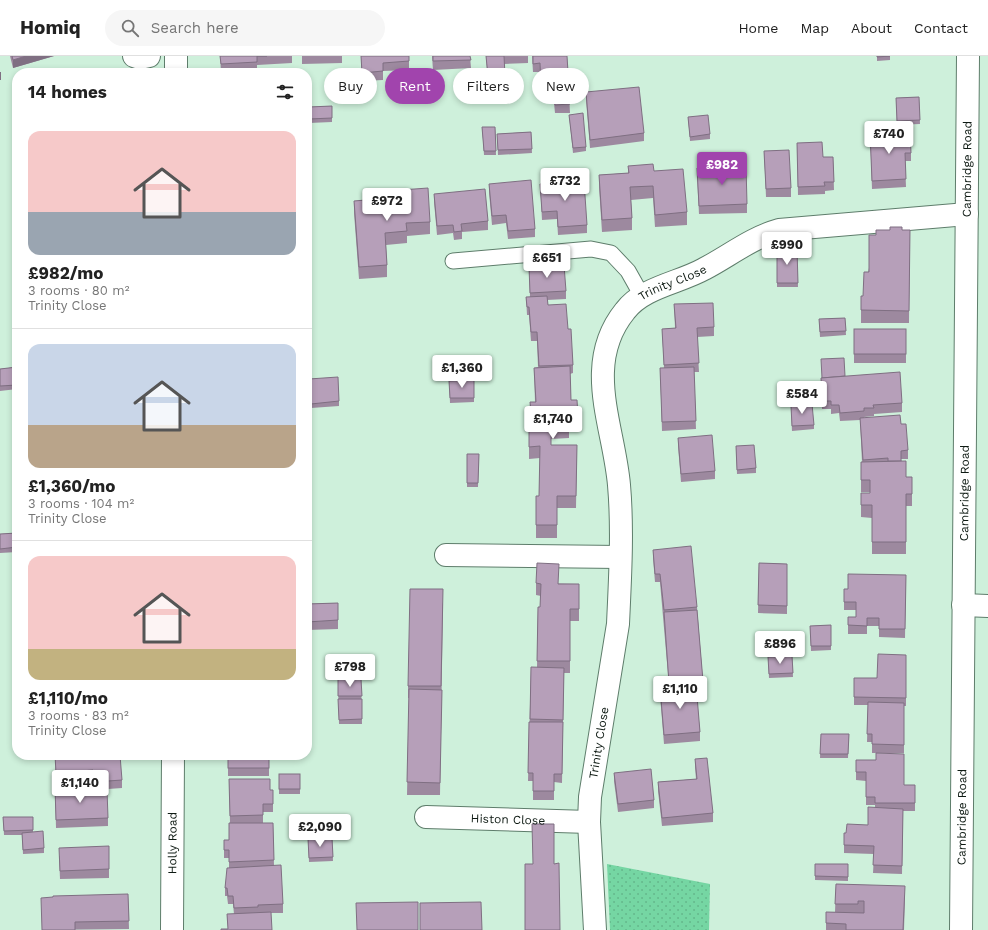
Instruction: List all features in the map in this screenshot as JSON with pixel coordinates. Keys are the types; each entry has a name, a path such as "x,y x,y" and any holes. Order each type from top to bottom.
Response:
{"street":[{"path":"134,56 140,58 149,56"},
{"path":"176,56 176,68"},
{"name":"Cambridge Road","path":"961,930 962,605 968,56"},
{"name":"Trinity Close","path":"595,930 589,822 592,779 618,624 620,557 619,485 603,393 603,367 609,337 625,309 642,296 662,286 685,279 760,236 778,230 967,214"},
{"path":"446,555 620,557"},
{"path":"962,605 988,606"},
{"name":"Holly Road","path":"172,930 173,760"},
{"name":"Histon Close","path":"426,817 589,822"}],"lane":[{"path":"453,261 591,249 611,253 628,271 642,296"}],"green space":[{"path":"607,864 710,884 709,930 610,930"}],"building":[{"path":"12,56 26,56 13,60"},
{"path":"220,56 257,56 257,62 221,64"},
{"path":"361,56 409,56 409,61 383,63 383,71 377,72 377,68 362,68"},
{"path":"433,56 470,56 471,60 433,61"},
{"path":"486,56 504,56 505,68 487,68"},
{"path":"533,56 567,56 568,68 540,68 540,63 533,64"},
{"path":"639,87 644,133 590,140 587,104 589,104 589,92"},
{"path":"919,97 920,120 897,121 896,98"},
{"path":"332,106 332,118 312,119 312,107"},
{"path":"583,113 586,147 573,148 569,115"},
{"path":"708,115 710,134 690,137 688,117"},
{"path":"482,127 495,127 496,151 484,151"},
{"path":"910,130 911,153 905,153 906,179 872,181 870,132"},
{"path":"531,132 532,149 498,150 497,134"},
{"path":"822,142 823,157 833,157 834,182 824,182 825,186 798,187 797,143"},
{"path":"789,150 791,188 766,189 764,151"},
{"path":"653,164 654,171 683,169 687,212 655,215 653,186 630,187 632,218 602,220 599,175 629,173 628,166"},
{"path":"746,166 747,204 699,206 697,168"},
{"path":"531,180 535,229 508,231 506,215 492,216 489,184"},
{"path":"584,181 587,225 558,227 557,211 542,212 540,184"},
{"path":"428,188 430,222 406,223 407,231 385,233 387,265 359,267 354,201 401,197 401,190"},
{"path":"485,189 488,221 461,224 462,231 454,232 453,225 437,226 434,194"},
{"path":"890,227 902,227 902,230 910,230 909,311 861,310 864,272 869,272 869,235 876,235 876,230 890,230"},
{"path":"797,249 798,283 777,283 777,250"},
{"path":"564,265 566,291 530,293 529,267"},
{"path":"547,296 548,305 566,304 568,329 571,329 573,365 539,366 537,332 531,332 529,307 527,307 526,297"},
{"path":"713,303 714,327 697,328 699,363 664,365 662,329 676,328 674,304"},
{"path":"845,318 846,331 820,332 819,319"},
{"path":"854,329 906,329 906,354 854,354"},
{"path":"844,358 845,376 822,378 821,359"},
{"path":"570,366 571,400 577,400 578,416 569,416 569,426 551,427 551,445 577,445 576,496 557,496 557,525 536,525 536,496 539,496 540,446 529,447 529,427 532,427 530,402 536,402 534,368"},
{"path":"694,367 696,421 662,422 660,368"},
{"path":"12,368 12,385 0,386 0,369"},
{"path":"900,372 902,403 873,405 874,408 864,408 864,411 840,413 839,405 831,405 831,401 822,401 821,378"},
{"path":"338,377 339,401 312,404 312,379"},
{"path":"474,380 474,398 450,398 449,381"},
{"path":"812,404 814,425 792,426 791,406"},
{"path":"900,415 901,424 906,424 908,450 901,451 901,461 888,461 888,458 863,460 860,418"},
{"path":"712,435 715,471 681,474 678,438"},
{"path":"754,445 756,468 737,470 736,446"},
{"path":"467,454 479,454 478,483 467,483"},
{"path":"906,461 906,477 912,477 912,494 906,494 906,542 872,542 872,505 861,505 861,493 870,493 870,480 861,480 861,462"},
{"path":"12,533 12,548 0,549 0,534"},
{"path":"691,546 697,607 664,610 660,574 655,574 653,550"},
{"path":"537,563 559,564 558,584 579,584 579,609 570,609 570,661 537,661 538,607 540,607 541,584 536,583"},
{"path":"759,563 787,564 787,606 758,605"},
{"path":"848,574 906,575 905,629 879,629 879,618 867,618 867,626 848,625 848,617 856,617 856,602 844,602 844,589 848,589"},
{"path":"410,589 443,589 441,686 408,686"},
{"path":"338,603 338,620 312,622 312,604"},
{"path":"697,610 703,681 669,683 664,612"},
{"path":"831,625 831,646 811,646 810,626"},
{"path":"878,654 906,655 906,698 854,697 854,678 877,678"},
{"path":"792,656 793,673 769,674 768,657"},
{"path":"531,667 564,668 563,720 530,719"},
{"path":"338,679 361,679 362,696 338,696"},
{"path":"696,684 700,732 664,735 660,687"},
{"path":"409,689 442,690 440,783 407,782"},
{"path":"338,699 362,699 362,719 339,720"},
{"path":"868,702 904,703 904,745 872,744 872,734 867,734"},
{"path":"529,722 563,722 562,774 554,774 554,791 533,791 533,773 528,773"},
{"path":"821,734 849,734 848,754 820,754"},
{"path":"876,753 904,754 904,785 915,785 915,803 875,803 875,797 866,797 866,772 856,772 856,760 876,760"},
{"path":"707,758 713,813 662,818 658,782 697,779 695,759"},
{"path":"55,760 120,760 122,780 94,782 93,770 56,773"},
{"path":"228,760 269,760 269,768 228,768"},
{"path":"651,769 654,800 618,804 614,773"},
{"path":"279,774 300,774 300,789 279,789"},
{"path":"229,779 270,779 270,790 273,790 273,804 263,804 263,815 230,816"},
{"path":"77,786 78,791 107,790 108,818 56,820 55,787"},
{"path":"868,807 903,809 902,866 873,865 874,846 844,845 844,833 846,833 847,824 868,825"},
{"path":"3,817 33,817 33,830 4,831"},
{"path":"229,823 273,823 274,860 229,862 229,850 224,850 224,840 229,840"},
{"path":"532,824 554,824 554,864 559,863 560,930 525,930 525,864 533,864"},
{"path":"43,831 44,848 23,850 22,833"},
{"path":"332,838 333,857 309,858 308,839"},
{"path":"109,846 109,869 60,871 59,848"},
{"path":"815,864 848,864 848,877 815,876"},
{"path":"281,865 283,904 234,908 233,896 228,896 227,888 225,888 227,868"},
{"path":"836,884 905,886 903,930 846,930 846,924 826,923 826,912 864,913 864,901 858,901 858,904 835,904"},
{"path":"128,894 129,921 75,922 75,930 42,930 41,898 53,896"},
{"path":"418,902 418,930 357,930 356,903"},
{"path":"481,902 482,930 420,930 420,903"},
{"path":"271,912 272,930 221,930 228,929 227,914"}]}
